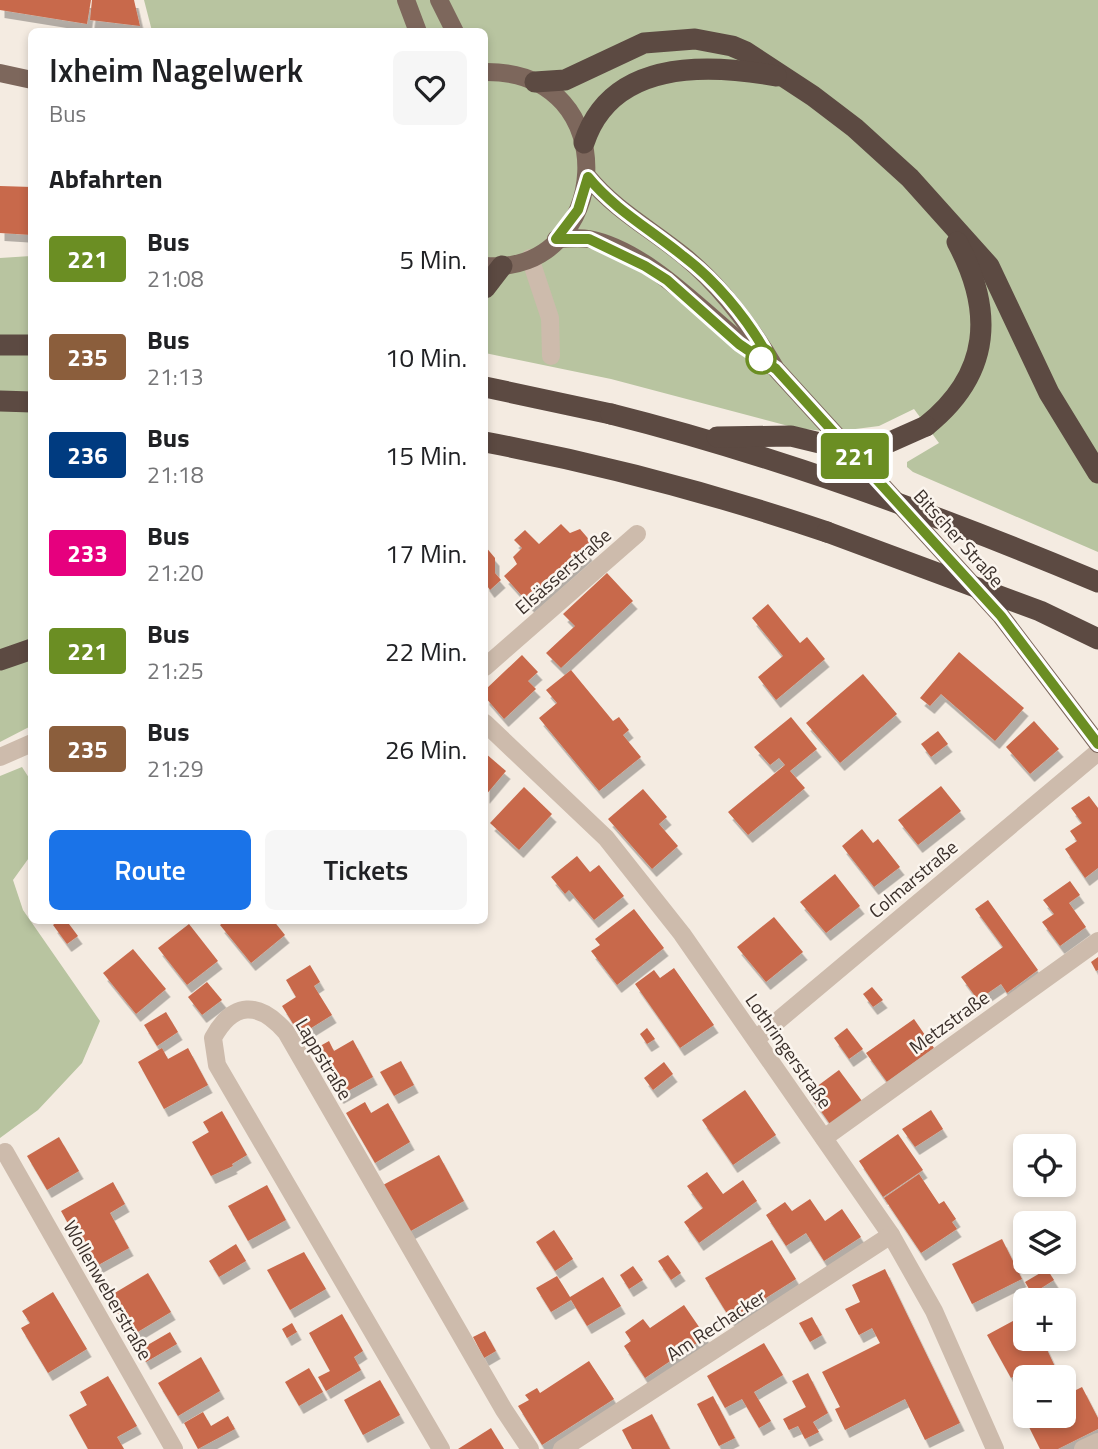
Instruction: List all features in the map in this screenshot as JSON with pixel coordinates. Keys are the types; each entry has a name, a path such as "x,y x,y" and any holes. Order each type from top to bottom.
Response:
{"highway":[{"path":"535,82 565,80 644,43 688,39 732,46 785,78 855,128 944,215 989,267 1065,424 1098,473"},
{"path":"584,143 592,121 604,106 626,88 650,78 689,69 715,68 785,78"},
{"path":"706,438 791,436 824,444 861,447 890,442 926,426 952,403 965,383 982,340 983,317 976,281 944,215"},
{"path":"0,345 28,345"},
{"path":"488,388 706,438 954,522 1098,582"},
{"path":"0,401 28,402"},
{"path":"488,443 582,460 732,500 902,557 1040,611 1098,639"},
{"path":"0,660 28,650"}],"main road":[{"path":"406,0 416,28"},
{"path":"439,0 453,28"},
{"path":"488,71 516,75 535,82 567,108 584,143 588,177 578,210 556,239 530,258 494,266"},
{"path":"0,73 28,79"},
{"name":"Bitscher Straße","path":"588,177 606,199 699,270 752,329 776,369 1001,616 1098,744"},
{"name":"Bitscher Straße","path":"556,239 589,239 635,260 667,280 739,344 776,369"}],"street":[{"path":"530,258 550,318 551,356"},
{"name":"Elsässerstraße","path":"488,664 637,534"},
{"name":"Lothringerstraße","path":"488,726 606,838 682,934 756,1039 891,1235 934,1311 995,1449"},
{"path":"0,757 28,745"},
{"name":"Colmarstraße","path":"756,1039 1098,752"},
{"name":"Metzstraße","path":"824,1138 1098,941"},
{"name":"Lappstraße","path":"441,1449 218,1065 213,1038 231,1015 246,1009 261,1010 273,1017 286,1032 497,1398 530,1449"},
{"name":"Wollenweberstraße","path":"5,1152 174,1449"},
{"name":"Am Rechacker","path":"562,1449 891,1235"},
{"path":"1083,1449 1098,1442"}],"green space":[{"path":"144,0 1098,0 1098,552 913,472 907,467 907,462 939,443 914,409 879,426 832,432 796,428 611,379 488,354 488,28 151,28"},
{"path":"28,256 28,728 0,742 0,258"},
{"path":"22,767 28,776 28,859 13,880 28,917 28,924 33,924 100,1021 82,1063 38,1110 0,1138 0,776"}],"building":[{"path":"0,0 91,0 87,24 0,10"},
{"path":"92,0 134,0 140,26 90,20"},
{"path":"0,186 28,187 28,235 0,233"},
{"path":"561,524 570,533 580,529 592,543 585,549 588,553 530,605 504,576 517,564 513,557 522,548 514,540 525,530 539,544"},
{"path":"488,550 495,558 495,573 501,580 490,590"},
{"path":"607,573 633,601 561,668 546,653 575,626 563,614"},
{"path":"768,604 800,643 807,637 825,659 776,700 758,677 783,656 752,618"},
{"path":"959,652 1024,708 995,741 941,694 930,706 920,698"},
{"path":"522,655 538,672 528,681 536,689 504,719 488,700 488,687"},
{"path":"571,670 613,721 619,717 629,730 623,735 641,757 599,791 539,718 557,703 546,690"},
{"path":"863,674 897,714 840,763 806,723"},
{"path":"791,717 817,749 790,771 805,788 748,835 728,812 785,765 779,758 770,765 754,747"},
{"path":"1034,721 1059,749 1030,774 1006,747"},
{"path":"938,731 948,744 931,757 921,744"},
{"path":"488,756 506,771 488,792"},
{"path":"941,786 961,811 918,845 898,820"},
{"path":"524,787 552,814 519,850 490,823"},
{"path":"643,789 667,817 659,824 678,846 652,869 608,819"},
{"path":"1089,796 1098,808 1098,868 1085,878 1065,849 1077,841 1070,831 1082,823 1071,808"},
{"path":"862,829 873,843 878,839 900,867 874,887 842,846"},
{"path":"577,856 590,872 599,865 624,896 594,920 569,890 565,894 551,877"},
{"path":"835,874 860,906 826,933 800,902"},
{"path":"1070,881 1080,895 1069,903 1086,927 1060,946 1042,922 1054,914 1043,900"},
{"path":"988,900 1038,970 1007,993 1001,984 978,1000 961,977 1003,947 975,909"},
{"path":"634,909 664,948 617,985 591,951 600,945 595,939"},
{"path":"774,917 803,952 766,982 737,947"},
{"path":"69,924 78,936 67,944 53,925"},
{"path":"189,924 218,961 187,985 158,948"},
{"path":"276,924 285,935 251,963 220,925"},
{"path":"133,949 166,989 136,1014 103,973"},
{"path":"1098,957 1098,970 1096,971 1091,962"},
{"path":"310,965 320,982 314,986 332,1015 300,1035 282,1006 296,997 286,980"},
{"path":"674,968 714,1025 680,1048 635,984 654,970 660,978"},
{"path":"207,982 222,1000 202,1015 188,997"},
{"path":"872,987 883,1000 873,1007 863,994"},
{"path":"166,1012 178,1032 157,1046 144,1025"},
{"path":"914,1019 934,1048 887,1082 866,1053"},
{"path":"647,1028 655,1039 647,1044 640,1034"},
{"path":"847,1028 863,1049 849,1059 834,1038"},
{"path":"353,1040 373,1077 339,1096 313,1050 329,1041 334,1051"},
{"path":"162,1048 168,1059 188,1048 208,1085 164,1109 138,1062"},
{"path":"401,1061 414,1085 394,1096 380,1072"},
{"path":"664,1062 673,1074 653,1090 644,1078"},
{"path":"839,1070 862,1101 830,1124 808,1093"},
{"path":"745,1090 776,1135 733,1165 702,1120"},
{"path":"365,1102 371,1113 388,1103 410,1142 375,1163 346,1113"},
{"path":"931,1110 943,1129 915,1147 902,1129"},
{"path":"222,1111 247,1155 232,1164 233,1166 211,1176 192,1142 209,1132 203,1122"},
{"path":"898,1134 923,1170 883,1197 859,1161"},
{"path":"59,1137 79,1171 47,1190 27,1156"},
{"path":"439,1155 464,1201 409,1232 383,1185"},
{"path":"707,1172 723,1194 743,1180 757,1201 699,1243 684,1222 703,1208 687,1186"},
{"path":"919,1174 939,1204 944,1201 956,1219 952,1222 957,1229 921,1253 884,1198"},
{"path":"113,1182 125,1204 110,1213 129,1248 93,1268 61,1211"},
{"path":"267,1185 286,1220 248,1241 228,1206"},
{"path":"810,1199 825,1221 842,1209 861,1237 824,1261 806,1233 786,1246 766,1215 785,1202 792,1211"},
{"path":"554,1230 573,1259 555,1271 536,1242"},
{"path":"1002,1239 1013,1261 1013,1274 1020,1274 1022,1279 972,1304 952,1264"},
{"path":"772,1240 796,1279 731,1320 705,1278"},
{"path":"236,1244 246,1261 219,1277 209,1261"},
{"path":"304,1252 326,1289 290,1310 267,1270"},
{"path":"668,1255 681,1273 671,1280 658,1261"},
{"path":"633,1266 643,1280 629,1289 620,1275"},
{"path":"885,1269 960,1423 925,1440 905,1399 845,1430 835,1409 840,1407 822,1372 880,1343 872,1328 859,1335 845,1309 860,1302 852,1285"},
{"path":"148,1273 171,1312 131,1336 108,1297"},
{"path":"1039,1274 1050,1274 1054,1280 1041,1288 1028,1288 1025,1282"},
{"path":"557,1276 570,1297 603,1277 621,1306 587,1326 571,1300 551,1312 536,1288"},
{"path":"53,1292 87,1349 48,1373 21,1328 30,1323 22,1311"},
{"path":"684,1305 706,1337 645,1378 624,1346 631,1341 625,1332 643,1319 650,1328"},
{"path":"342,1314 363,1351 354,1357 361,1370 326,1391 318,1377 330,1371 309,1333"},
{"path":"812,1317 822,1335 810,1342 799,1323"},
{"path":"1013,1321 1013,1351 1048,1351 1054,1365 1013,1365 1011,1378 987,1335"},
{"path":"292,1323 297,1332 287,1338 282,1329"},
{"path":"485,1331 496,1351 484,1358 473,1337"},
{"path":"170,1332 177,1344 146,1362 139,1350"},
{"path":"764,1343 783,1375 754,1392 771,1421 759,1428 742,1399 725,1408 707,1376"},
{"path":"201,1357 220,1391 178,1416 158,1383"},
{"path":"589,1361 614,1399 542,1445 518,1406 529,1400 525,1395 537,1388 540,1393"},
{"path":"309,1368 323,1392 299,1406 285,1382"},
{"path":"808,1373 828,1413 813,1422 819,1432 805,1439 798,1426 789,1430 783,1419 806,1407 792,1381"},
{"path":"108,1376 137,1426 117,1437 124,1449 88,1449 69,1415 87,1405 80,1392"},
{"path":"380,1380 400,1415 363,1435 344,1400"},
{"path":"1082,1387 1098,1418 1098,1429 1058,1449 1040,1449 1030,1428 1076,1428 1076,1390"},
{"path":"713,1396 735,1438 719,1446 697,1404"},
{"path":"203,1412 211,1426 228,1416 235,1429 198,1449 184,1423"},
{"path":"652,1414 670,1449 632,1449 622,1430"},
{"path":"491,1428 504,1449 458,1449"}],"bus line":[{"name":"221","path":"764,349 752,329 699,270 606,199 588,177 578,210 556,239 589,239 625,254 667,280 739,344 776,369 1001,616 1098,744"}]}
